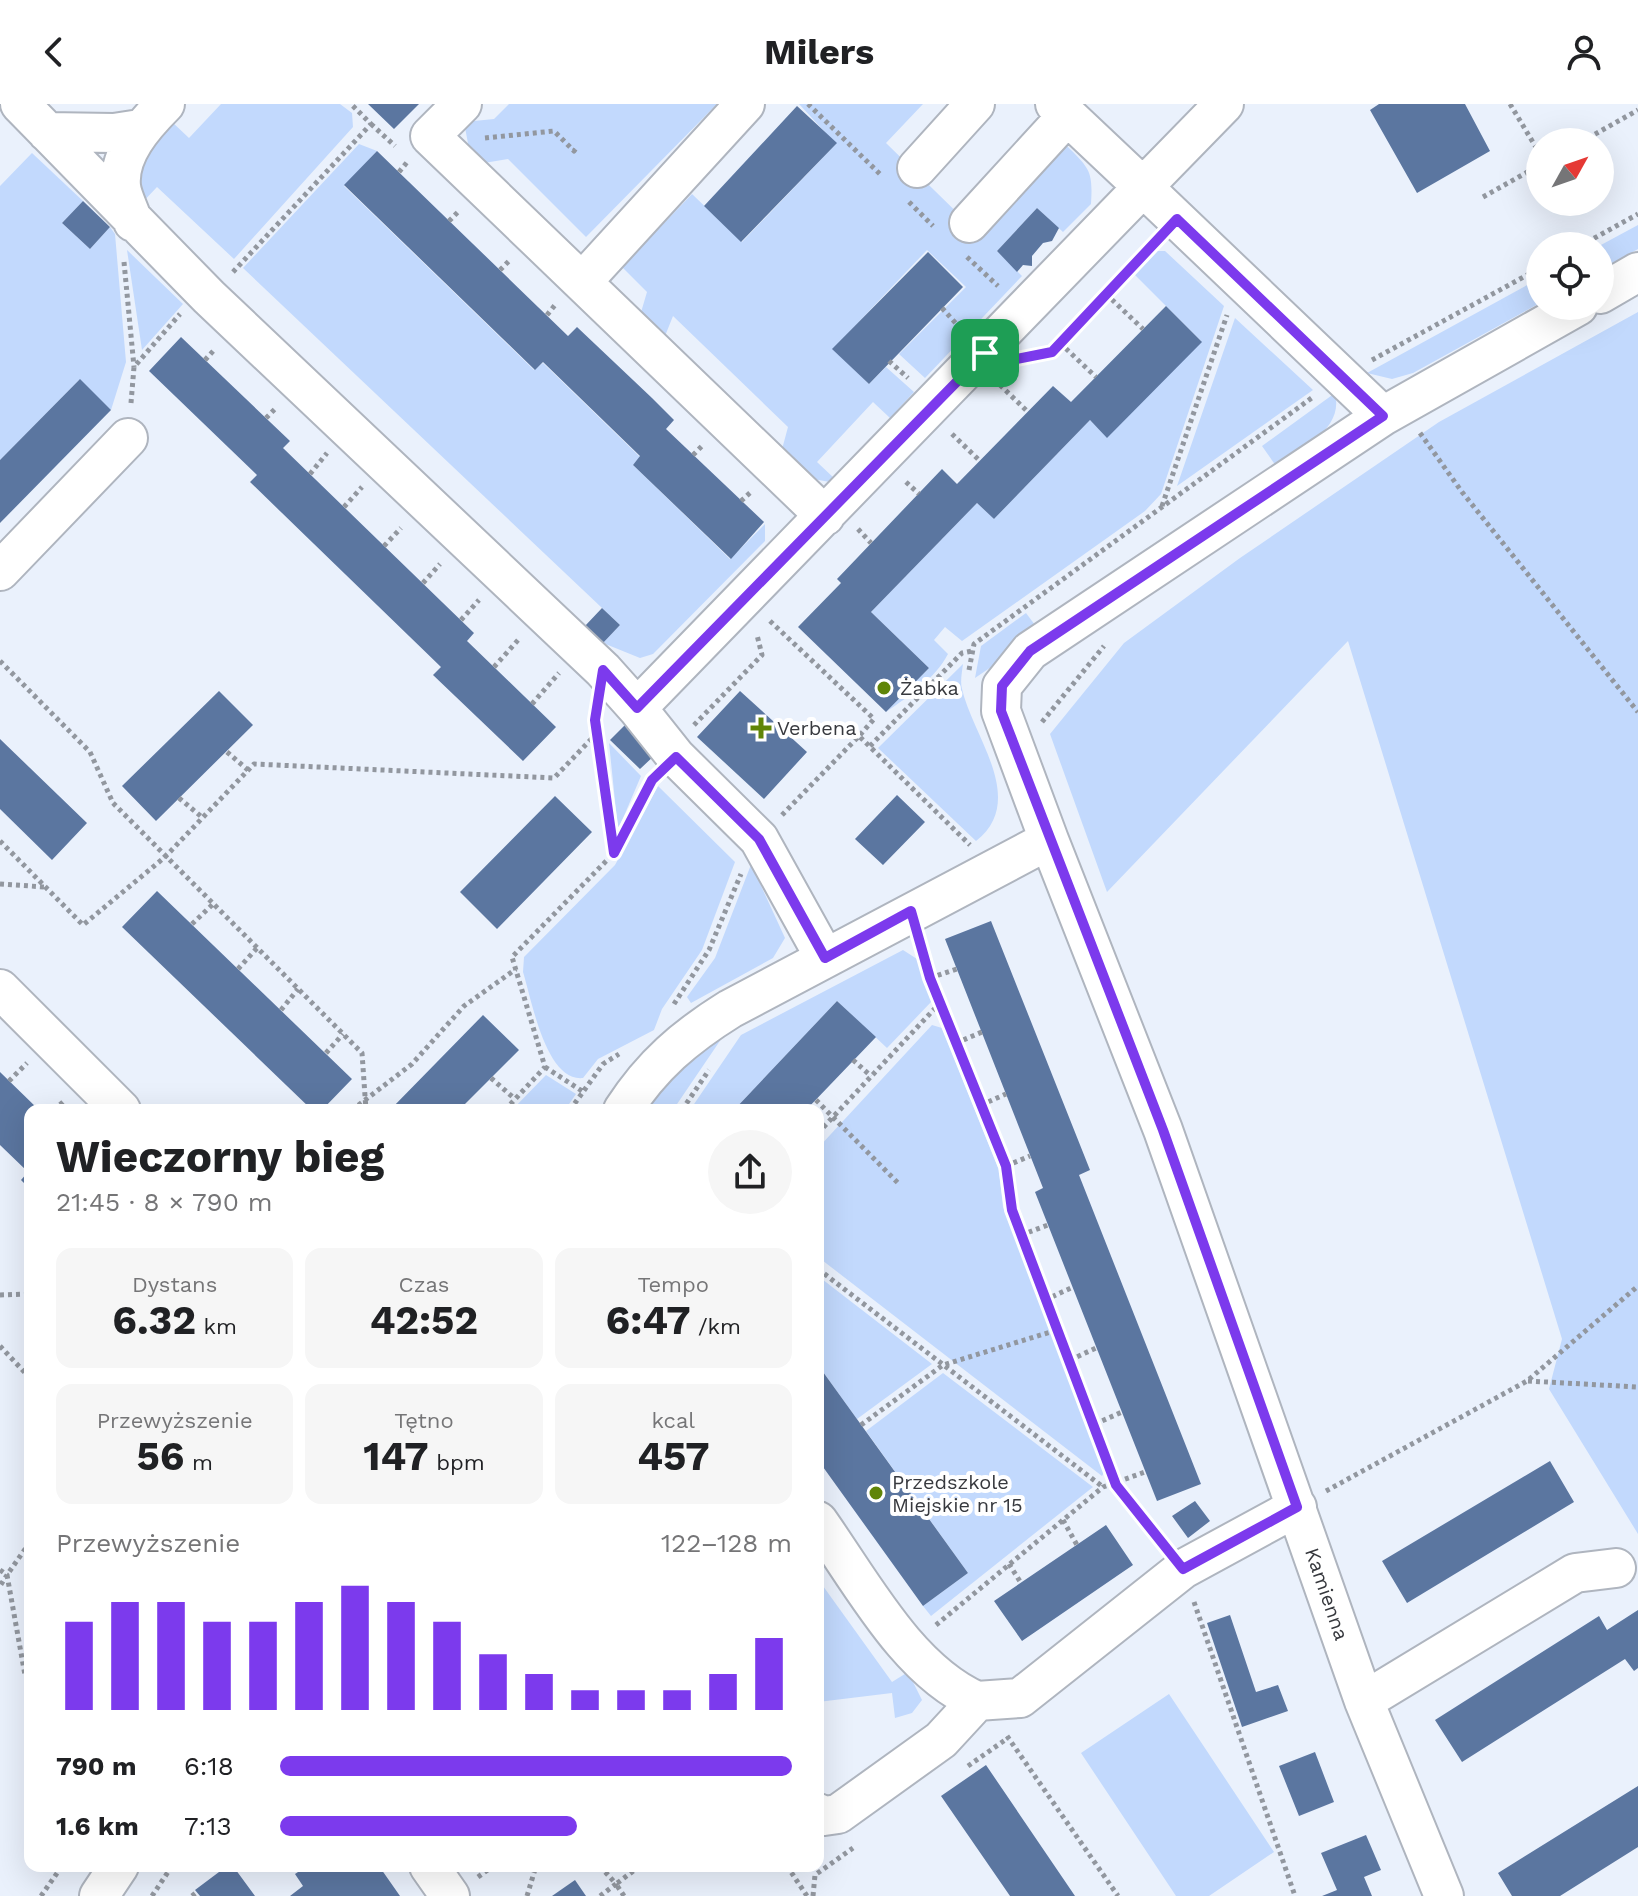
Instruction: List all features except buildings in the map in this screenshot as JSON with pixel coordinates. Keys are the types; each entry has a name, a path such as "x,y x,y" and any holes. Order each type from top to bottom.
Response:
{"street":[{"path":"0,115 11,104"},
{"path":"20,104 47,132 128,235 209,297 603,670 676,757 759,839 825,958"},
{"path":"582,282 745,104"},
{"path":"917,168 975,104"},
{"path":"637,708 825,516 991,368 1143,187 1224,104"},
{"path":"969,223 1061,110 1345,377 1399,421"},
{"path":"451,115 430,136 825,516"},
{"path":"47,132 92,134 153,116"},
{"path":"128,235 121,185 124,163 153,116"},
{"path":"1614,286 1638,272"},
{"name":"Kamienna","path":"1444,1896 1364,1701 1163,1130 1001,711 1002,686 1030,651 1556,320"},
{"path":"0,571 128,438"},
{"path":"627,1104 640,1083 683,1038 911,911 1049,840"},
{"path":"0,989 115,1104"},
{"path":"824,1529 921,1665 951,1689 990,1701 1020,1698 1183,1569 1297,1507"},
{"path":"1364,1701 1575,1573 1616,1568"},
{"path":"824,1816 838,1814 990,1701"},
{"path":"99,1896 115,1872"},
{"path":"433,1872 450,1896"}],"path":[{"path":"134,367 193,301 209,297 371,124 351,104"},
{"path":"1510,104 1526,131"},
{"path":"1606,128 1638,110"},
{"path":"451,115 458,141 554,131 574,151 577,147"},
{"path":"1483,197 1526,173"},
{"path":"1605,232 1638,214"},
{"path":"1028,412 991,368 996,363 1052,352 1177,219"},
{"path":"128,235 134,367 128,438"},
{"path":"1345,377 1526,276"},
{"path":"1106,294 1143,329"},
{"path":"1161,509 1232,302"},
{"path":"1060,343 1096,377"},
{"path":"1399,421 1462,492 1638,712"},
{"path":"950,431 980,461"},
{"path":"310,474 331,449"},
{"path":"344,507 365,483"},
{"path":"384,546 407,521"},
{"path":"423,583 446,558"},
{"path":"461,620 486,594"},
{"path":"582,1091 545,1067 512,957 614,853 652,780 676,757 685,735 762,655 756,626 770,621 874,719 759,839 750,852 709,950 672,1007"},
{"path":"494,667 525,632"},
{"path":"1035,731 1110,638"},
{"path":"870,746 962,653 972,651"},
{"path":"0,661 90,752 113,803 362,1053 365,1102"},
{"path":"532,704 562,669"},
{"path":"603,670 597,733 614,853"},
{"path":"0,841 83,925 165,857 254,764 554,778 597,733"},
{"path":"859,736 972,847"},
{"path":"227,752 248,770"},
{"path":"179,798 203,818"},
{"path":"0,884 46,887"},
{"path":"192,924 213,904"},
{"path":"911,911 930,978 1006,1166 1012,1210 1116,1485 1183,1569 1295,1896"},
{"path":"238,969 257,948"},
{"path":"362,1104 412,1064 464,1006 516,969"},
{"path":"930,978 957,969"},
{"path":"281,1010 298,989"},
{"path":"824,1126 940,1003"},
{"path":"956,1043 982,1032"},
{"path":"326,1053 343,1034"},
{"path":"9,1081 36,1054"},
{"path":"853,1060 871,1076"},
{"path":"510,1104 545,1067"},
{"path":"491,1078 515,1099"},
{"path":"981,1105 1006,1094"},
{"path":"816,1100 821,1104"},
{"path":"824,1107 898,1183"},
{"path":"1006,1166 1030,1156"},
{"path":"1021,1235 1048,1225"},
{"path":"824,1274 1103,1487"},
{"path":"1297,1507 1527,1381 1638,1286"},
{"path":"1045,1300 1073,1287"},
{"path":"0,1295 24,1294"},
{"path":"861,1425 943,1365 1057,1330"},
{"path":"0,1346 24,1371"},
{"path":"1070,1360 1096,1348"},
{"path":"1527,1381 1638,1387"},
{"path":"1095,1424 1122,1412"},
{"path":"925,1634 1103,1487 1116,1485 1145,1472"},
{"path":"1063,1520 1077,1545"},
{"path":"0,1586 24,1551"},
{"path":"1009,1564 1021,1583"},
{"path":"0,1570 7,1575 24,1669"},
{"path":"990,1701 1008,1738 1118,1896"},
{"path":"41,1896 58,1872"},
{"path":"152,1896 168,1872"},
{"path":"527,1896 534,1872"},
{"path":"605,1872 624,1896"},
{"path":"600,1896 632,1872"},
{"path":"791,1872 807,1896"}],"shaded area":[{"path":"221,104 340,104 352,113 353,127 234,259 157,187 140,205 138,193 144,159 171,121 189,138"},
{"path":"509,104 717,104 586,237 508,159 472,165 464,122 494,119"},
{"path":"799,104 923,104 886,143 982,237 1067,146 1085,166 1091,184 1091,204 1063,232 1037,208 997,251 1022,276 925,378 899,354 966,287 927,250 833,349 869,384 886,367 914,392 890,418 873,402 817,462 835,479 830,482 813,479 781,453 788,427 673,316 663,341 639,319 647,292 622,267 692,194 742,242 836,144"},
{"path":"359,144 377,151 344,186 534,370 543,363 640,457 633,465 730,559 765,524 765,541 653,654 640,658 603,643 620,625 243,268"},
{"path":"32,153 83,201 62,223 90,249 110,227 115,234 126,362 111,410 79,380 0,460 0,186"},
{"path":"1638,225 1638,249 1614,262 1614,238"},
{"path":"127,250 183,304 142,350"},
{"path":"1155,251 1165,251 1224,306 1161,494 1145,511 962,641 945,627 934,640 948,654 943,663 921,686 886,712 929,668 871,612 977,503 994,519 1090,420 1107,437 1201,341 1133,273"},
{"path":"1526,286 1526,311 1413,373 1392,379 1367,373"},
{"path":"1638,312 1638,1534 1549,1389 1562,1339 1348,641 1107,892 1050,734 1124,643 1240,558 1439,422"},
{"path":"1235,318 1313,390 1177,486"},
{"path":"1335,393 1336,406 1327,427 1276,466 1262,446"},
{"path":"1026,613 1041,633 975,678 981,646"},
{"path":"963,664 962,689 993,768 997,788 997,807 991,825 976,841 878,748"},
{"path":"609,743 641,776 618,830"},
{"path":"658,786 735,862 702,950 662,1009 654,1030 598,1059 583,1078 570,1076 559,1067 542,1037 523,972 524,957 615,865"},
{"path":"752,862 761,868 757,877 785,938 773,958 691,1003 687,997 715,958"},
{"path":"903,950 917,959 932,1001 887,1048 837,1001 740,1104 694,1104 741,1035"},
{"path":"932,1025 942,1028 999,1170 1003,1207 1105,1471 1102,1476 824,1262 824,1142"},
{"path":"728,1029 677,1104 651,1104 668,1078"},
{"path":"546,1075 576,1094 569,1104 518,1104"},
{"path":"824,1281 932,1364 857,1419 824,1373"},
{"path":"943,1373 1093,1487 931,1616 923,1606 968,1573 866,1431"},
{"path":"824,1587 892,1682 908,1672 922,1700 912,1713 895,1718 892,1693 824,1701"},
{"path":"1169,1694 1274,1852 1209,1896 1176,1896 1081,1753"}],"place":[{"name":"Żabka","path":"884,688"},
{"name":"Verbena","path":"761,728"},
{"name":"Przedszkole Miejskie nr 15","path":"876,1493"}],"route":[{"path":"1177,219 1383,416 1030,651 1002,686 1001,711 1163,1130 1297,1507 1282,1518 1183,1569 1116,1485 1012,1210 1006,1166 930,978 911,911 825,958 759,839 676,757 652,780 614,853 595,720 603,670 637,708 985,353 996,363 1052,352 1177,219"}]}
